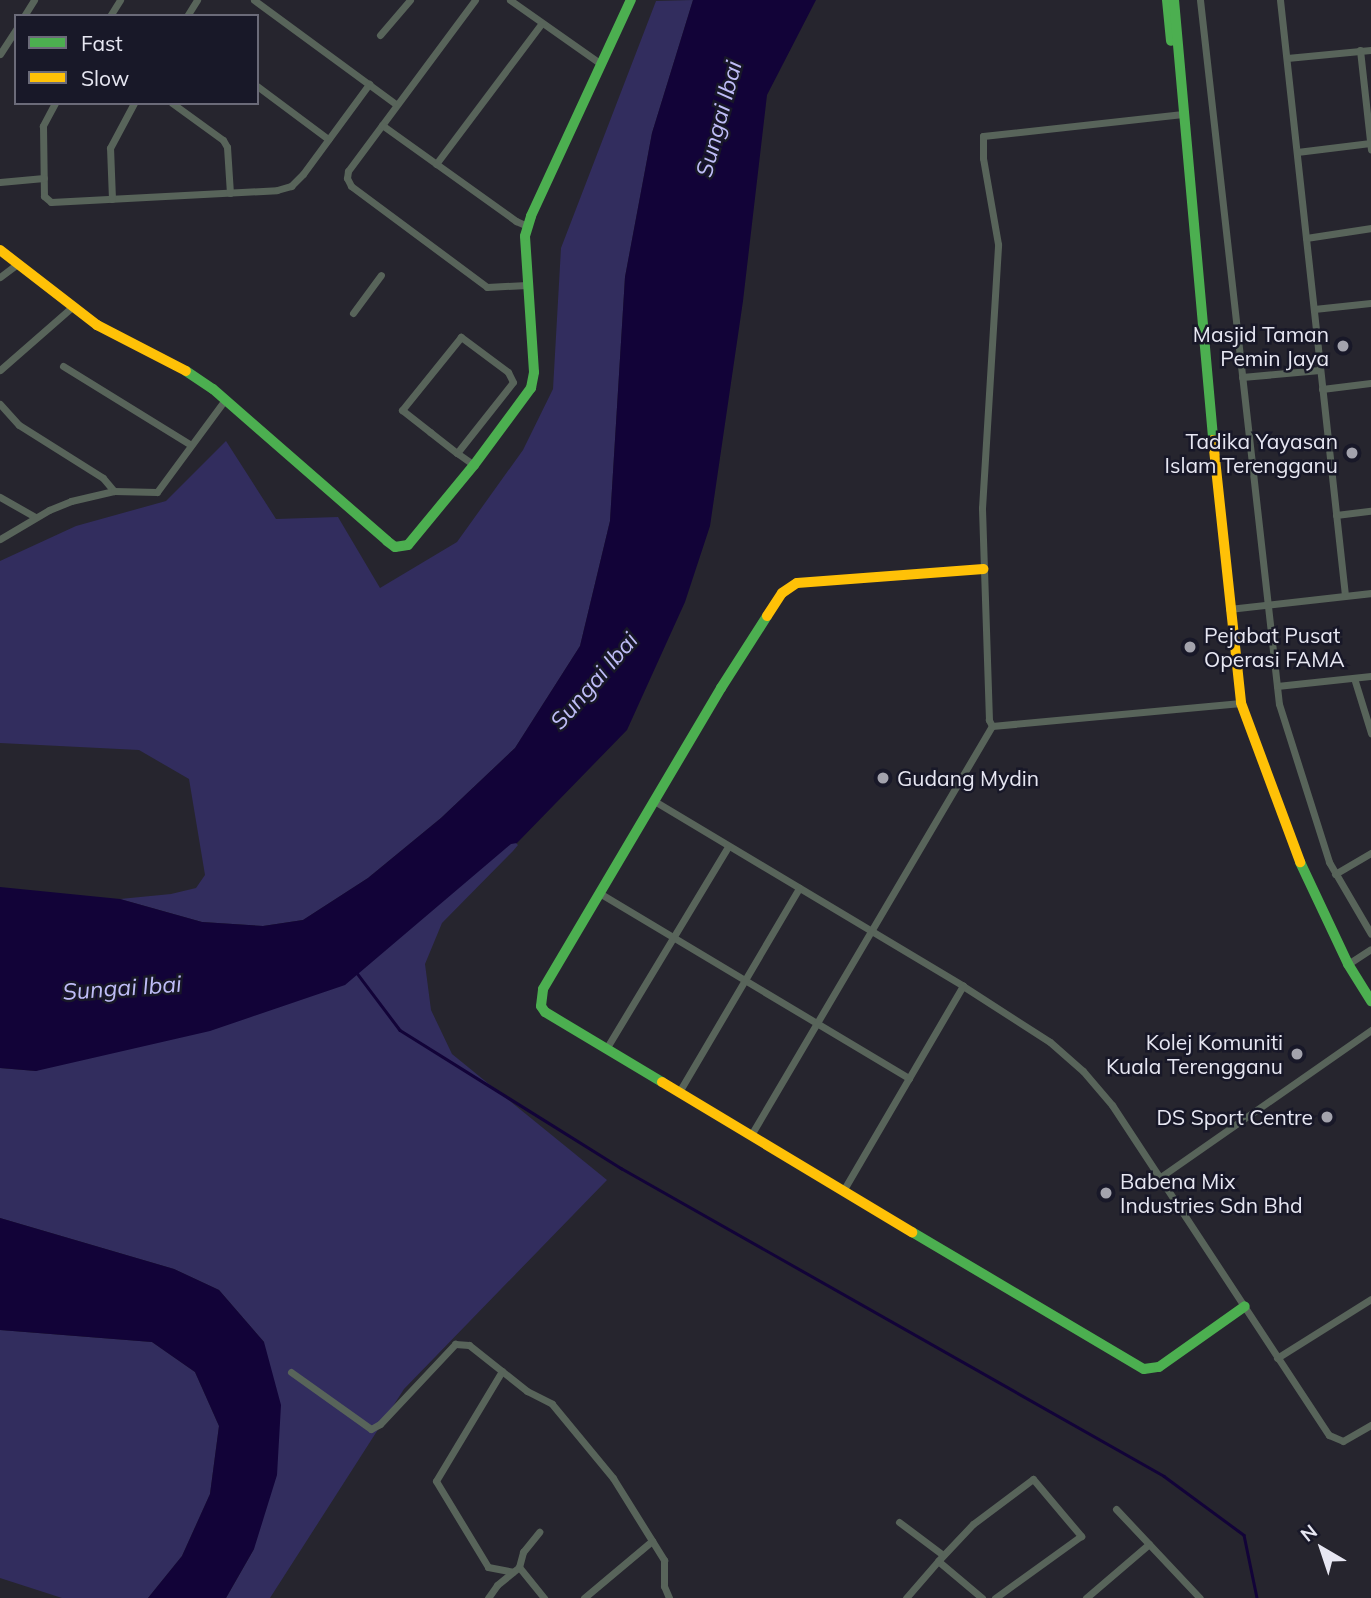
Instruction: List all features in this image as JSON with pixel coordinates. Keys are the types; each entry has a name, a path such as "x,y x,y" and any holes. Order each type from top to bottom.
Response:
{"street":[{"path":"21,0 32,3"},
{"path":"254,0 266,4 397,105"},
{"path":"380,35 410,0"},
{"path":"475,0 348,171 347,178 351,186 487,287 527,285"},
{"path":"510,0 601,64"},
{"path":"0,250 97,324 193,375 395,547 408,545 525,399 533,376 524,255 527,226 631,0"},
{"path":"1167,0 1178,98 1183,114"},
{"path":"1174,0 1229,609 1241,703 1294,852 1348,964 1371,1001"},
{"path":"1200,0 1277,686 1283,717 1335,874 1371,934"},
{"path":"1280,0 1345,595"},
{"path":"436,164 542,23"},
{"path":"0,54 14,32"},
{"path":"1360,50 1371,149"},
{"path":"1287,58 1371,50"},
{"path":"54,105 43,126 44,196 55,203 277,191 291,186 369,84"},
{"path":"259,87 328,139"},
{"path":"112,199 110,148 133,105"},
{"path":"175,105 223,139 227,146 230,193"},
{"path":"751,1135 992,726 982,508 998,244 983,158 984,136 1183,114"},
{"path":"382,125 516,221 527,226"},
{"path":"1297,152 1370,143"},
{"path":"0,183 44,178"},
{"path":"1306,238 1371,228"},
{"path":"0,277 17,264"},
{"path":"353,313 382,275"},
{"path":"1314,309 1371,303"},
{"path":"0,370 72,307"},
{"path":"457,453 513,382 508,372 461,337 402,410 457,453 474,465"},
{"path":"63,366 191,445"},
{"path":"1242,377 1320,370"},
{"path":"1322,389 1371,383"},
{"path":"0,539 35,517 71,501 114,491 157,492 224,401"},
{"path":"0,404 19,425 103,478 114,491"},
{"path":"0,497 35,517"},
{"path":"1336,514 1371,511"},
{"path":"983,569 797,583 789,587 721,688 540,999 545,1012 1144,1370 1159,1367 1245,1306"},
{"path":"1229,609 1371,593"},
{"path":"1277,686 1371,676"},
{"path":"1354,678 1371,733"},
{"path":"992,726 1241,703"},
{"path":"656,802 963,986 1050,1042 1083,1071 1118,1115 1277,1358 1335,1440 1350,1438 1371,1425"},
{"path":"606,1049 727,847"},
{"path":"1335,874 1371,853"},
{"path":"679,1092 799,888"},
{"path":"601,894 909,1078"},
{"path":"1348,964 1371,949"},
{"path":"843,1191 963,986"},
{"path":"1158,1178 1371,1030"},
{"path":"1277,1358 1371,1298"},
{"path":"291,1372 371,1429 380,1424 455,1344 470,1345 558,1410 619,1485 664,1560 664,1586 669,1598"},
{"path":"502,1371 436,1481 488,1567 516,1569 544,1598"},
{"path":"906,1598 972,1524 1029,1480 1038,1480 1081,1535 995,1598"},
{"path":"1116,1509 1200,1598"},
{"path":"899,1522 982,1598"},
{"path":"488,1598 497,1585 516,1569 523,1552 538,1532"},
{"path":"584,1598 652,1541"},
{"path":"1086,1598 1149,1544"}],"shaded area":[{"path":"693,0 652,133 625,277 610,521 580,646 515,748 441,818 368,878 303,920 263,926 202,922 120,899 171,894 196,888 205,875 189,779 139,750 0,743 0,561 76,526 166,501 226,441 276,519 338,517 380,588 457,542 523,450 553,389 561,248 656,1"},
{"path":"515,842 518,845 513,851 442,923 425,964 431,1010 452,1054 607,1180 404,1389 270,1598 226,1598 254,1549 264,1342 219,1290 174,1269 0,1218 0,1068 36,1071"},
{"path":"0,1330 152,1342 195,1372 219,1426 210,1494 182,1556 148,1598 62,1598 0,1578"}],"water":[{"name":"Sungai Ibai","path":"693,0 816,0 767,95 743,301 710,526 685,602 627,730 517,843 511,844 345,985 210,1031 36,1071 0,1068 0,887 120,899 202,922 263,926 303,920 368,878 441,818 515,748 580,646 610,521 625,277 652,133"},
{"path":"0,1218 174,1269 219,1290 264,1342 281,1405 277,1475 254,1549 226,1598 148,1598 182,1556 210,1494 219,1426 195,1372 152,1342 0,1330"}],"waterway":[{"path":"357,973 400,1030 621,1168 1164,1476 1244,1535 1257,1598"}],"traffic: fast":[{"path":"186,371 213,389 387,541 395,547 408,545 474,465 531,388 534,372 525,236 531,216 631,0"},
{"path":"1167,0 1171,41"},
{"path":"1174,0 1213,440"},
{"path":"662,1082 545,1012 541,1006 543,989 721,688 767,616"},
{"path":"1300,862 1348,964 1371,1001"},
{"path":"912,1232 1144,1369 1159,1367 1245,1306"}],"traffic: slow":[{"path":"0,250 97,325 186,371"},
{"path":"1213,440 1241,703 1300,862"},
{"path":"767,616 782,593 797,583 983,569"},
{"path":"662,1082 912,1232"}],"place":[{"name":"Masjid Taman Pemin Jaya","path":"1343,346"},
{"name":"Tadika Yayasan Islam Terengganu","path":"1352,453"},
{"name":"Pejabat Pusat Operasi FAMA","path":"1190,647"},
{"name":"Gudang Mydin","path":"883,778"},
{"name":"Kolej Komuniti Kuala Terengganu","path":"1297,1054"},
{"name":"DS Sport Centre","path":"1327,1117"},
{"name":"Babena Mix Industries Sdn Bhd","path":"1106,1193"}]}
